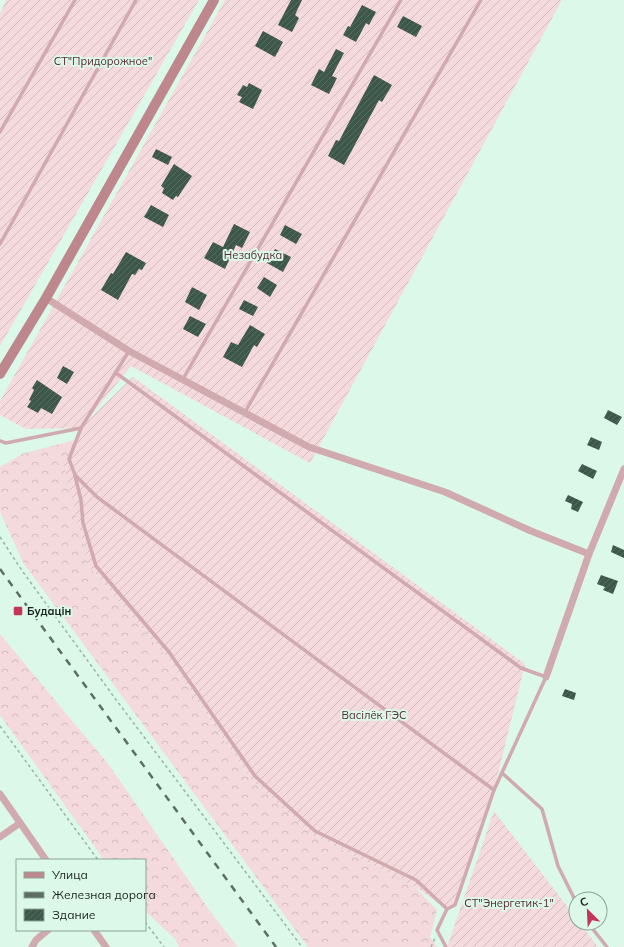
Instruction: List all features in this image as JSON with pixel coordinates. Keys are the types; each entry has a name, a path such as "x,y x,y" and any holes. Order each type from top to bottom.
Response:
{"street":[{"path":"0,374 46,298 214,0"},
{"path":"46,298 129,351 309,446 445,492 531,531 589,554"},
{"path":"546,677 589,554 624,468"},
{"path":"0,794 45,859"},
{"path":"0,837 20,823"},
{"path":"32,947 36,940 47,931"},
{"path":"95,931 106,947"}],"lane":[{"path":"0,132 75,0"},
{"path":"0,244 136,0"},
{"path":"183,379 401,0"},
{"path":"245,412 481,0"},
{"path":"129,351 81,428 69,459 75,475 81,500 83,524 96,566 169,652 255,776 315,831 416,880 447,909"},
{"path":"116,373 521,668 546,677 494,790 455,905 447,909 437,930 446,947"},
{"path":"0,441 6,443 81,428"},
{"path":"75,475 97,497 494,790"},
{"path":"502,773 542,809 558,866 570,891"},
{"path":"594,931 607,947"}],"path":[{"path":"0,537 22,572 302,947"},
{"path":"0,726 97,859"},
{"path":"146,923 164,947"}],"green space":[{"name":"СТ\"Придорожное\"","path":"6,0 199,0 0,346 0,14"},
{"path":"225,0 562,0 310,463 131,366 84,424 133,377 525,664 494,790 455,905 447,909 414,886 311,834 250,778 169,660 88,565 64,466 81,428 26,429 0,415 0,401"},
{"path":"78,439 88,565 169,660 250,778 311,834 414,886 437,910 430,937 437,947 308,947 24,564 0,512 0,467 22,454"},
{"path":"0,634 109,765 212,914 238,947 179,947 175,939 146,912 146,859 103,859 0,715"},
{"name":"СТ\"Энергетик-1\"","path":"494,811 568,908 568,931 586,931 598,947 447,947"}],"building":[{"path":"291,0 302,0 295,15 299,18 292,32 278,25"},
{"path":"362,5 376,12 369,25 366,23 356,42 343,35 348,26 350,27"},
{"path":"403,16 422,26 416,37 397,27"},
{"path":"263,31 283,42 275,57 255,46"},
{"path":"336,49 344,53 332,76 337,78 329,94 311,85 319,69 324,72"},
{"path":"374,75 392,85 382,102 379,100 344,165 328,156 336,140 339,141"},
{"path":"249,83 262,90 253,109 239,102 242,97 237,95 243,85 247,87"},
{"path":"156,149 172,157 168,165 152,157"},
{"path":"174,164 192,176 178,197 176,196 173,200 162,193 164,188 161,186"},
{"path":"151,205 169,215 163,227 144,217"},
{"path":"234,224 250,232 242,248 236,245 225,269 204,258 213,242 223,247"},
{"path":"285,225 302,234 296,244 280,235"},
{"path":"275,249 291,257 283,272 267,263"},
{"path":"126,252 146,263 142,270 139,269 135,275 132,274 118,300 101,290 111,273 113,274"},
{"path":"264,277 277,285 270,297 257,288"},
{"path":"192,287 207,295 199,310 185,302"},
{"path":"244,300 258,307 253,316 239,309"},
{"path":"190,316 206,324 198,337 183,329"},
{"path":"250,325 265,334 257,347 254,345 242,367 223,357 231,342 238,345"},
{"path":"63,366 74,372 67,384 57,378"},
{"path":"37,380 62,397 52,414 41,408 38,413 27,407 31,401 29,400 34,390 32,388"},
{"path":"608,410 622,417 617,425 604,418"},
{"path":"591,437 602,442 599,450 587,445"},
{"path":"582,464 597,471 593,479 578,471"},
{"path":"568,495 583,502 578,512 571,509 572,504 565,501"},
{"path":"613,545 624,550 624,558 611,552"},
{"path":"601,575 618,581 613,594 603,590 605,587 597,584"},
{"path":"565,689 576,693 574,700 562,696"}],"railway":[{"path":"0,569 276,947"}],"place":[{"name":"Будацін","path":"18,611"}],"park label":[{"name":"Незабудка","path":"253,255"},
{"name":"Васілёк ГЭС","path":"374,715"}]}
